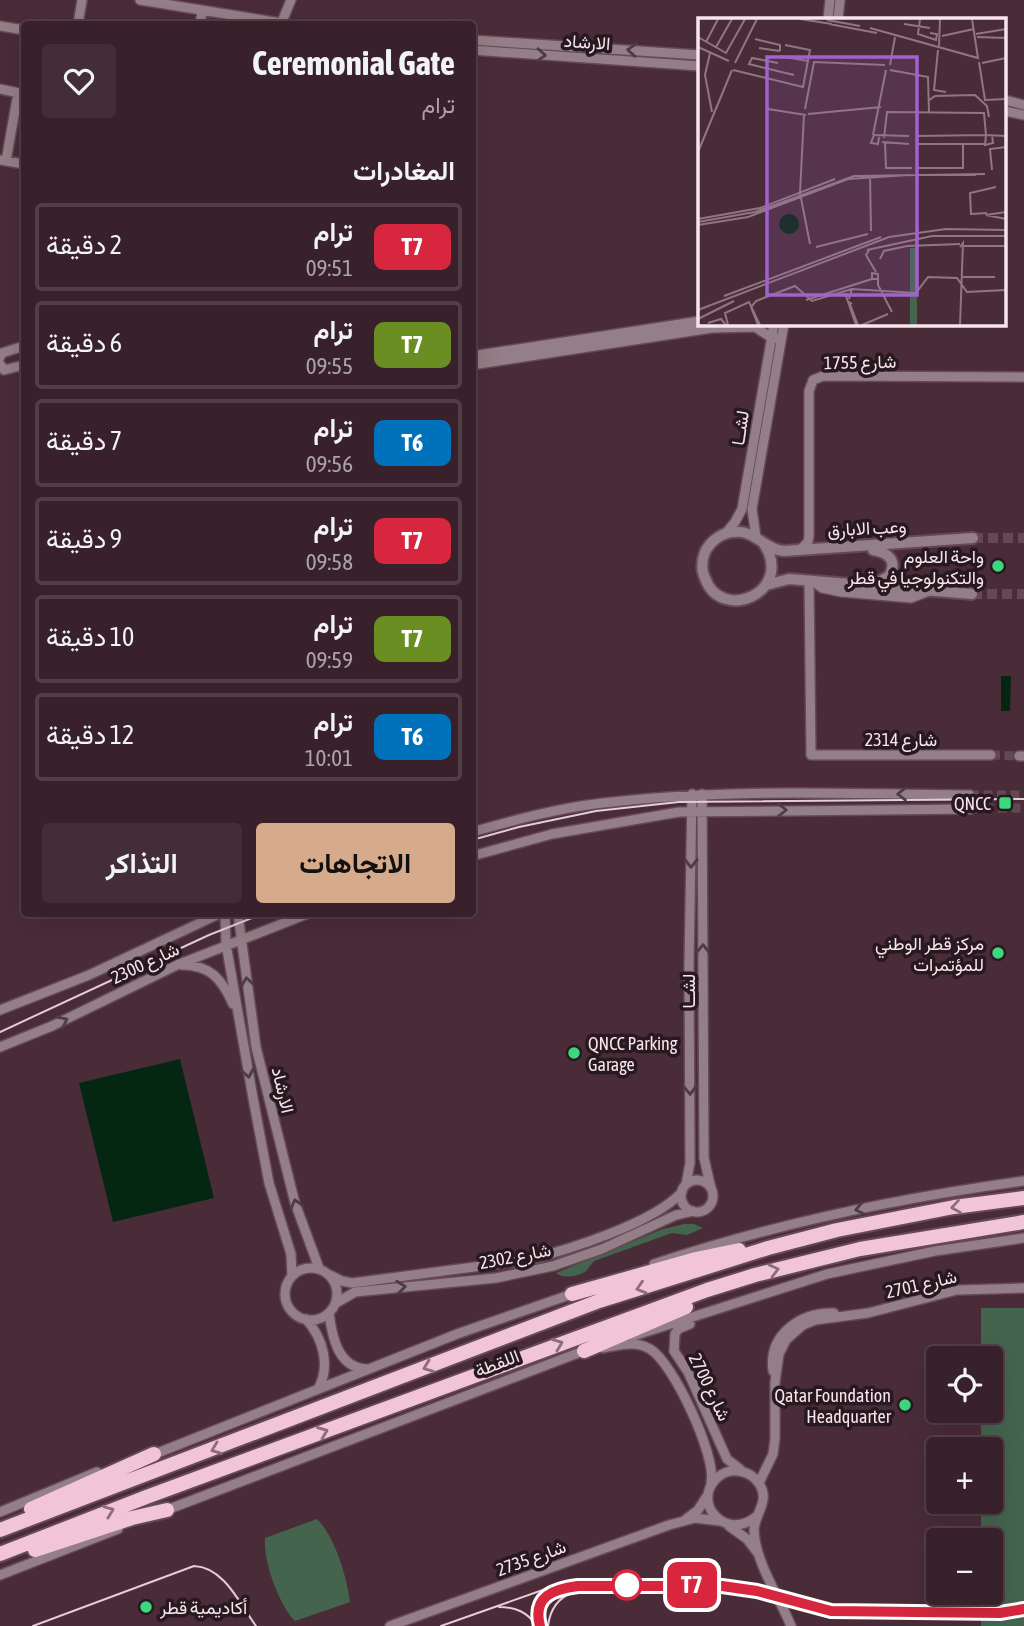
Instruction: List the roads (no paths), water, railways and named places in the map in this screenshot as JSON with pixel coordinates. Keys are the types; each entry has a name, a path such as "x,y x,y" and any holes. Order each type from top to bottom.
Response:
{"main road":[{"name":"اللقطة","path":"0,1529 599,1301 768,1248 954,1207 1024,1198"},
{"name":"اللقطة","path":"0,1554 617,1322 734,1282 860,1249 1024,1222"},
{"path":"572,1294 733,1250 768,1248"},
{"path":"584,1351 692,1304 734,1282"},
{"path":"0,1529 27,1511 154,1454"},
{"path":"0,1560 132,1518 167,1510"}],"street":[{"path":"78,21 82,0"},
{"path":"140,0 264,21"},
{"path":"282,21 291,0"},
{"path":"828,18 830,0"},
{"path":"838,18 840,0"},
{"path":"200,21 202,10"},
{"path":"0,26 21,30"},
{"name":"الارشاد","path":"476,40 698,55"},
{"name":"الارشاد","path":"476,50 698,66"},
{"path":"0,89 21,93 3,160 21,163"},
{"path":"1006,100 1024,105"},
{"path":"1006,111 1024,115"},
{"path":"476,355 698,320"},
{"name":"لشــا","path":"760,541 752,509 776,338 774,326"},
{"name":"لشــا","path":"726,533 742,509 776,338 783,326"},
{"path":"476,364 712,328 755,327 776,338"},
{"path":"0,357 2,353 21,347"},
{"path":"0,365 4,370 21,366"},
{"name":"شارع 1755","path":"810,536 809,391 813,380 823,376 1024,377"},
{"path":"741,532 760,541 772,564 766,585 755,596 733,601 722,597 707,584 702,570 704,554 713,541 726,533 741,532"},
{"path":"810,536 814,545 821,548"},
{"path":"798,551 808,542 810,536"},
{"name":"وعب الابارق","path":"760,541 778,551 798,551 973,538"},
{"path":"845,548 883,552 891,558 893,566 891,573 884,579 846,584"},
{"path":"766,585 789,579 911,598 929,592"},
{"path":"815,583 972,594"},
{"name":"شارع 2314","path":"815,583 810,602 811,755 991,755"},
{"path":"476,831 556,810 697,794 970,794"},
{"name":"لشــا","path":"684,1188 690,1163 689,952 692,811 697,794"},
{"name":"لشــا","path":"697,794 703,811 704,1158 710,1188"},
{"path":"601,803 611,808 613,816 610,823"},
{"path":"476,855 552,834 692,811 971,809"},
{"name":"شارع 2300","path":"0,1010 89,975 213,917"},
{"name":"الارشاد","path":"225,917 226,944 269,1183 291,1254 292,1276"},
{"name":"الارشاد","path":"238,917 257,1047 277,1135 302,1224 319,1268"},
{"name":"شارع 2300","path":"0,1047 52,1026 177,965 299,917"},
{"name":"الارشاد","path":"177,965 202,967 219,978 238,1016"},
{"path":"699,1180 710,1188 713,1197 710,1206 702,1211 693,1211 684,1206 684,1188 699,1180"},
{"path":"0,1513 457,1334 690,1252 807,1221 907,1199 1024,1181"},
{"name":"شارع 2302","path":"330,1275 352,1283 527,1260 552,1254 632,1223 664,1207 684,1188"},
{"name":"شارع 2302","path":"336,1303 351,1293 361,1291 496,1278 553,1266 602,1250 676,1215 693,1211"},
{"name":"اللقطة","path":"0,1575 584,1351 827,1274 935,1251 1024,1238"},
{"path":"306,1319 318,1319 329,1313 336,1303 337,1288 330,1275 319,1268 304,1268 292,1276 285,1290 292,1311 306,1319 317,1335 325,1361 324,1376 318,1389"},
{"name":"شارع 2701","path":"759,1483 770,1461 775,1439 775,1382 772,1367 774,1349 778,1338 798,1321 821,1313 868,1313 957,1290 1024,1288"},
{"name":"شارع 2700","path":"737,1303 678,1329 673,1346 688,1372 727,1459 746,1472"},
{"path":"329,1313 343,1359 352,1367 372,1368"},
{"name":"شارع 2700","path":"584,1351 638,1344 657,1353 679,1387 708,1451 713,1468 709,1491"},
{"path":"762,1560 747,1539 723,1522 709,1505 709,1491 724,1473 757,1472 770,1461"},
{"path":"746,1472 759,1483 763,1502 754,1529 762,1560 791,1626"},
{"name":"شارع 2735","path":"390,1626 682,1520 698,1510 709,1491"},
{"path":"723,1522 743,1525 757,1516"},
{"name":"شارع 2735","path":"682,1520 701,1518 723,1522"}],"tunnel":[{"path":"973,538 1024,538"},
{"path":"972,594 1024,594"},
{"path":"991,755 1019,756"},
{"path":"970,795 1024,795"},
{"path":"971,809 1024,808"}],"tram line":[{"path":"476,839 596,811 679,802 1024,799"},
{"path":"0,1032 209,935 254,917"},
{"path":"33,1626 194,1566 205,1568 223,1580 256,1626"},
{"path":"441,1626 554,1586"},
{"path":"540,1626 538,1616 542,1601 553,1593 578,1586 722,1586 757,1591 831,1611 1000,1613 1024,1609"},
{"name":"T7","path":"540,1626 538,1612 544,1598 555,1591 578,1586 722,1586 757,1591 831,1611 850,1612 1000,1613 1024,1609"},
{"path":"548,1626 556,1605 563,1597 573,1592"},
{"path":"499,1607 521,1611 537,1626"}],"place":[{"name":"واحة العلوم والتكنولوجيا في قطر","path":"998,566"},
{"name":"QNCC","path":"1005,803"},
{"name":"مركز قطر الوطني للمؤتمرات","path":"998,953"},
{"name":"QNCC Parking Garage","path":"574,1053"},
{"name":"Qatar Foundation Headquarter","path":"905,1405"},
{"name":"أكاديمية قطر","path":"146,1607"}]}
